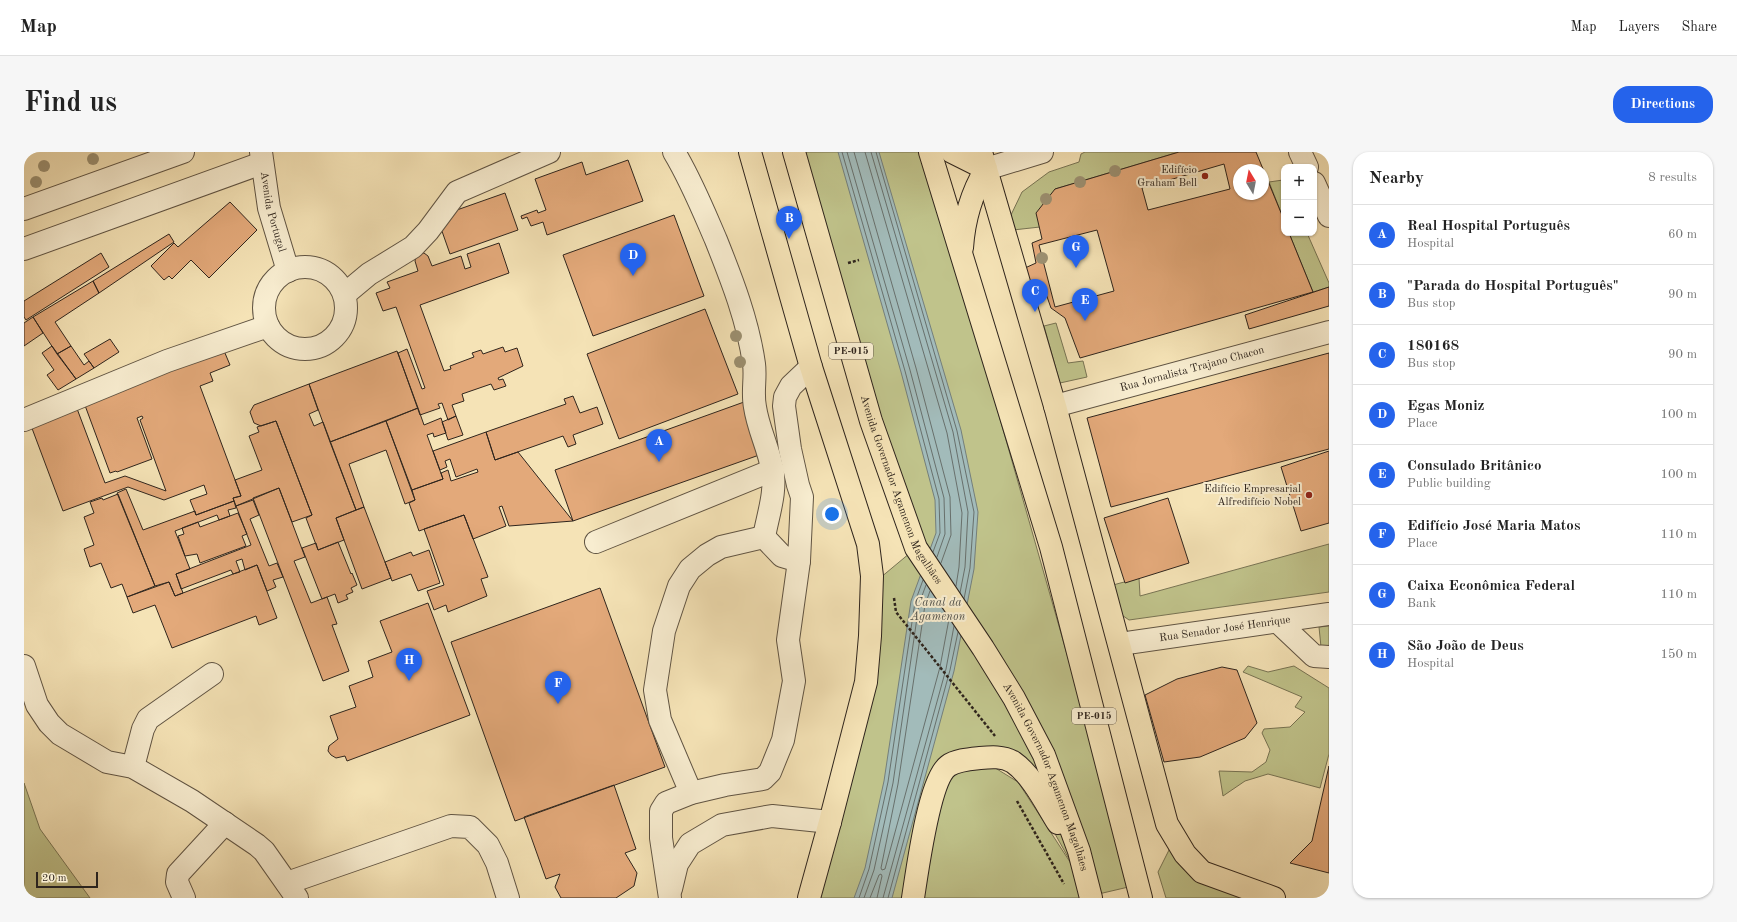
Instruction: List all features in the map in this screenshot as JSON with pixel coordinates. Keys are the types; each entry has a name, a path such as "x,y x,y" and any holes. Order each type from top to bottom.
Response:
{"main road":[{"path":"750,152 811,367 868,544 872,576 870,636 866,682 809,898"},
{"name":"Avenida Governador Agamenon Magalhães","path":"794,152 871,421 916,548 983,648 1014,698 1044,755 1082,862 1090,897"},
{"name":"PE-015","path":"930,152 1051,547 1139,891"},
{"path":"952,152 984,160"},
{"path":"962,257 965,221 984,160"},
{"path":"984,160 1055,406 1167,824 1185,854 1202,872 1274,898"},
{"path":"913,898 930,804 938,783 947,767 966,760 992,757 1002,758 1013,762 1038,790 1082,862"}],"street":[{"path":"24,209 184,152"},
{"path":"345,294 369,274 413,247 428,231 457,192 549,152"},
{"path":"674,152 687,173 708,222 738,296 747,324 755,366 753,397 755,409 773,470 773,495 764,537"},
{"path":"984,160 1042,152"},
{"path":"1300,152 1305,164"},
{"path":"24,249 261,158"},
{"name":"Avenida Portugal","path":"261,158 268,208 288,270"},
{"path":"1317,190 1329,216"},
{"path":"304,267 324,271 337,280 345,294 347,308 344,321 338,334 327,343 314,348 301,349 287,345 276,337 268,326 264,312 265,298 271,286 280,275 288,270 304,267"},
{"path":"24,420 167,362 268,326"},
{"name":"Rua Jornalista Trajano Chacon","path":"1055,406 1329,332"},
{"path":"670,897 661,838 661,811 666,803 691,793 763,779 770,772 783,740 794,681 788,640 799,561 802,497 790,449 784,406 785,397 791,386 811,367"},
{"path":"596,542 773,470"},
{"path":"773,495 790,499 802,497"},
{"path":"764,537 782,556 799,561"},
{"path":"691,793 660,720 656,690 664,630 679,586 690,569 707,555 721,547 764,537"},
{"name":"Rua Senador José Henrique","path":"1120,644 1329,614"},
{"path":"1278,622 1314,656 1329,657"},
{"path":"24,666 37,705 49,723 60,734 107,762 133,767 192,801 225,823 264,851 289,892 451,826 470,827 488,845 497,864 508,898"},
{"path":"133,767 143,729 148,720 212,674"},
{"path":"670,897 677,864 690,844 722,825 772,816 830,822"},
{"path":"184,898 177,882 178,874 225,823"}],"path":[{"path":"896,612 998,738"},
{"path":"1013,794 1063,883 1066,891"}],"green space":[{"path":"794,152 924,152 1084,714 1137,885 1090,896 1082,862 1073,866 1026,782 1012,770 996,762 983,762 969,764 945,775 934,812 921,878 942,792 952,774 970,768 992,766 1018,782 1070,862 1083,898 809,898 871,680 880,578 916,548 871,421"},
{"path":"1085,152 1179,152 1055,189 1040,227 1013,230 1010,217 1022,192 1049,172 1079,162 1081,154"},
{"path":"1281,180 1281,212 1269,182"},
{"path":"1290,236 1308,236 1329,283 1329,287 1313,292"},
{"path":"1056,323 1068,363 1083,361 1087,377 1060,383 1044,326"},
{"path":"1329,544 1329,592 1129,620 1119,613 1113,585 1139,578 1140,596"},
{"path":"1329,626 1329,647 1321,647 1319,627"},
{"path":"1248,666 1268,672 1294,666 1329,688 1329,754 1320,788 1268,774 1245,781 1223,796 1219,771 1252,772 1266,762 1270,750 1262,733 1264,729 1290,727 1305,712 1295,707 1302,697 1243,672"},
{"path":"24,783 40,829 90,898 24,898"},
{"path":"1170,848 1244,898 1166,898 1158,872"}],"water":[{"name":"Canal da Agamenon","path":"838,152 879,152 961,430 978,512 974,569 954,671 892,898 854,898 865,868 884,781 911,601 936,533 935,500 901,372"}],"building":[{"path":"1179,152 1256,152 1261,164 1233,164 1233,200 1269,200 1269,184 1281,213 1281,236 1290,236 1313,292 1080,358 1065,318 1051,308 1045,291 1033,293 1025,268 1036,263 1032,243 1042,239 1036,213 1055,189"},
{"path":"628,160 643,201 547,235 543,222 531,226 527,217 522,219 521,216 537,210 538,213 546,210 535,179 582,162 586,175"},
{"name":"Edifício Graham Bell","path":"1224,164 1230,189 1148,210 1142,188"},
{"path":"505,193 518,230 450,254 437,217"},
{"path":"230,202 257,230 209,278 191,260 172,279 169,276 164,280 151,266 174,243 178,247"},
{"path":"674,215 704,296 593,336 563,255"},
{"path":"1097,230 1114,291 1055,307 1039,245"},
{"path":"169,234 174,242 99,293 93,281"},
{"path":"499,243 509,273 420,305 444,371 451,369 450,366 474,357 472,353 481,350 483,354 503,347 505,352 517,348 523,366 498,378 499,380 503,379 506,386 494,390 491,384 462,394 464,401 452,405 456,416 448,420 442,403 438,404 440,408 420,415 398,353 407,349 422,389 425,388 396,307 383,311 376,293 390,288 387,282 418,271 415,261 416,256 419,253 424,253 428,256 432,266 461,256 465,269 471,267 467,254"},
{"path":"101,253 109,267 26,320 24,317 24,301"},
{"path":"93,281 99,293 55,322 71,346 57,354 33,317"},
{"path":"1329,287 1329,306 1249,329 1245,315"},
{"path":"705,309 738,394 619,439 587,354"},
{"path":"33,317 43,333 24,346 24,323"},
{"path":"110,339 119,352 94,368 84,354"},
{"path":"52,346 76,379 58,390 47,375 54,370 42,353"},
{"path":"71,346 84,365 89,361 94,368 76,379 57,354"},
{"path":"222,346 230,365 210,373 213,381 200,386 241,496 233,498 234,501 196,515 190,500 207,494 204,485 164,500 128,487 63,511 30,423 76,406 105,483 125,476 166,491 140,420 143,418 142,416 137,418 152,459 117,472 110,473 83,400"},
{"path":"397,351 418,408 330,442 309,384"},
{"path":"1329,353 1329,449 1111,507 1087,418"},
{"path":"309,384 318,410 309,414 314,426 323,422 356,510 336,518 344,540 318,550 306,518 312,515 276,421 261,426 254,423 250,412 254,405"},
{"path":"573,396 580,413 597,407 603,424 573,435 576,444 568,447 563,436 495,460 486,432 566,404 564,399"},
{"path":"744,402 762,454 573,521 555,470"},
{"path":"418,408 424,425 441,418 446,433 434,437 433,433 427,435 443,479 412,490 386,421"},
{"path":"456,416 463,435 448,440 442,422"},
{"path":"276,421 312,515 292,522 279,488 236,506 233,498 241,496 235,480 262,470 249,436 259,432 257,427"},
{"path":"386,421 415,500 405,504 386,450 349,464 364,507 356,510 330,442"},
{"path":"486,432 495,460 518,452 573,521 509,526 502,506 499,507 506,526 473,539 464,515 419,531 409,503 415,500 412,490 443,479 441,473 448,470 451,481 478,472 477,469 456,477 450,459 445,461 447,467 440,470 433,451"},
{"name":"Edifício Empresarial Alfredifício Nobel","path":"1329,451 1329,523 1301,531 1281,467"},
{"path":"279,488 305,557 294,561 311,603 327,597 337,624 332,625 349,671 323,681 253,498"},
{"path":"126,489 143,530 195,511 196,515 234,501 236,508 228,510 230,516 219,520 217,515 175,531 190,569 176,574 183,593 175,596 169,582 155,586 117,493"},
{"path":"118,494 155,586 127,597 122,584 111,588 101,563 90,567 84,549 94,545 84,517 94,513 90,502 102,498 103,500"},
{"path":"1168,498 1189,563 1125,583 1104,518"},
{"path":"253,500 259,515 250,519 269,566 277,563 283,577 273,580 276,587 267,591 257,565 245,570 242,559 236,561 240,572 233,574 231,570 181,589 176,574 251,545 236,506"},
{"path":"364,507 391,578 362,589 336,518"},
{"path":"238,513 247,534 242,536 246,546 200,563 197,554 185,556 178,536 184,534 182,528 198,522 200,527"},
{"path":"464,515 488,577 481,579 487,596 448,612 446,605 434,610 427,591 444,585 424,529"},
{"path":"338,542 357,585 351,588 353,592 346,595 348,599 338,603 335,594 322,599 302,548 316,543 318,550"},
{"path":"429,550 440,583 418,591 411,574 392,581 385,562 411,552 413,556"},
{"path":"257,565 277,618 259,625 256,616 172,648 155,605 133,613 127,597 169,582 175,596"},
{"path":"600,588 665,767 515,821 451,642"},
{"path":"428,603 470,715 347,761 345,756 336,758 331,755 328,751 329,746 338,739 330,716 356,707 349,686 373,677 368,661 392,652 380,621"},
{"path":"1222,667 1237,670 1257,723 1245,738 1200,757 1164,762 1145,695 1177,679"},
{"path":"1329,766 1329,873 1290,863 1312,841"},
{"path":"614,785 636,849 625,853 637,873 634,886 616,898 561,898 555,887 560,874 546,879 524,817"}],"place":[{"name":"Edifício Graham Bell","path":"1205,176"},
{"name":"\"Parada do Hospital Português\"","path":"789,239"},
{"name":"Caixa Econômica Federal","path":"1076,268"},
{"name":"Egas Moniz","path":"633,276"},
{"name":"180168","path":"1035,312"},
{"name":"Consulado Britânico","path":"1085,321"},
{"name":"Real Hospital Português","path":"659,462"},
{"name":"Edifício Empresarial Alfredifício Nobel","path":"1309,495"},
{"name":"São João de Deus","path":"409,681"},
{"name":"Edifício José Maria Matos","path":"558,704"}]}
